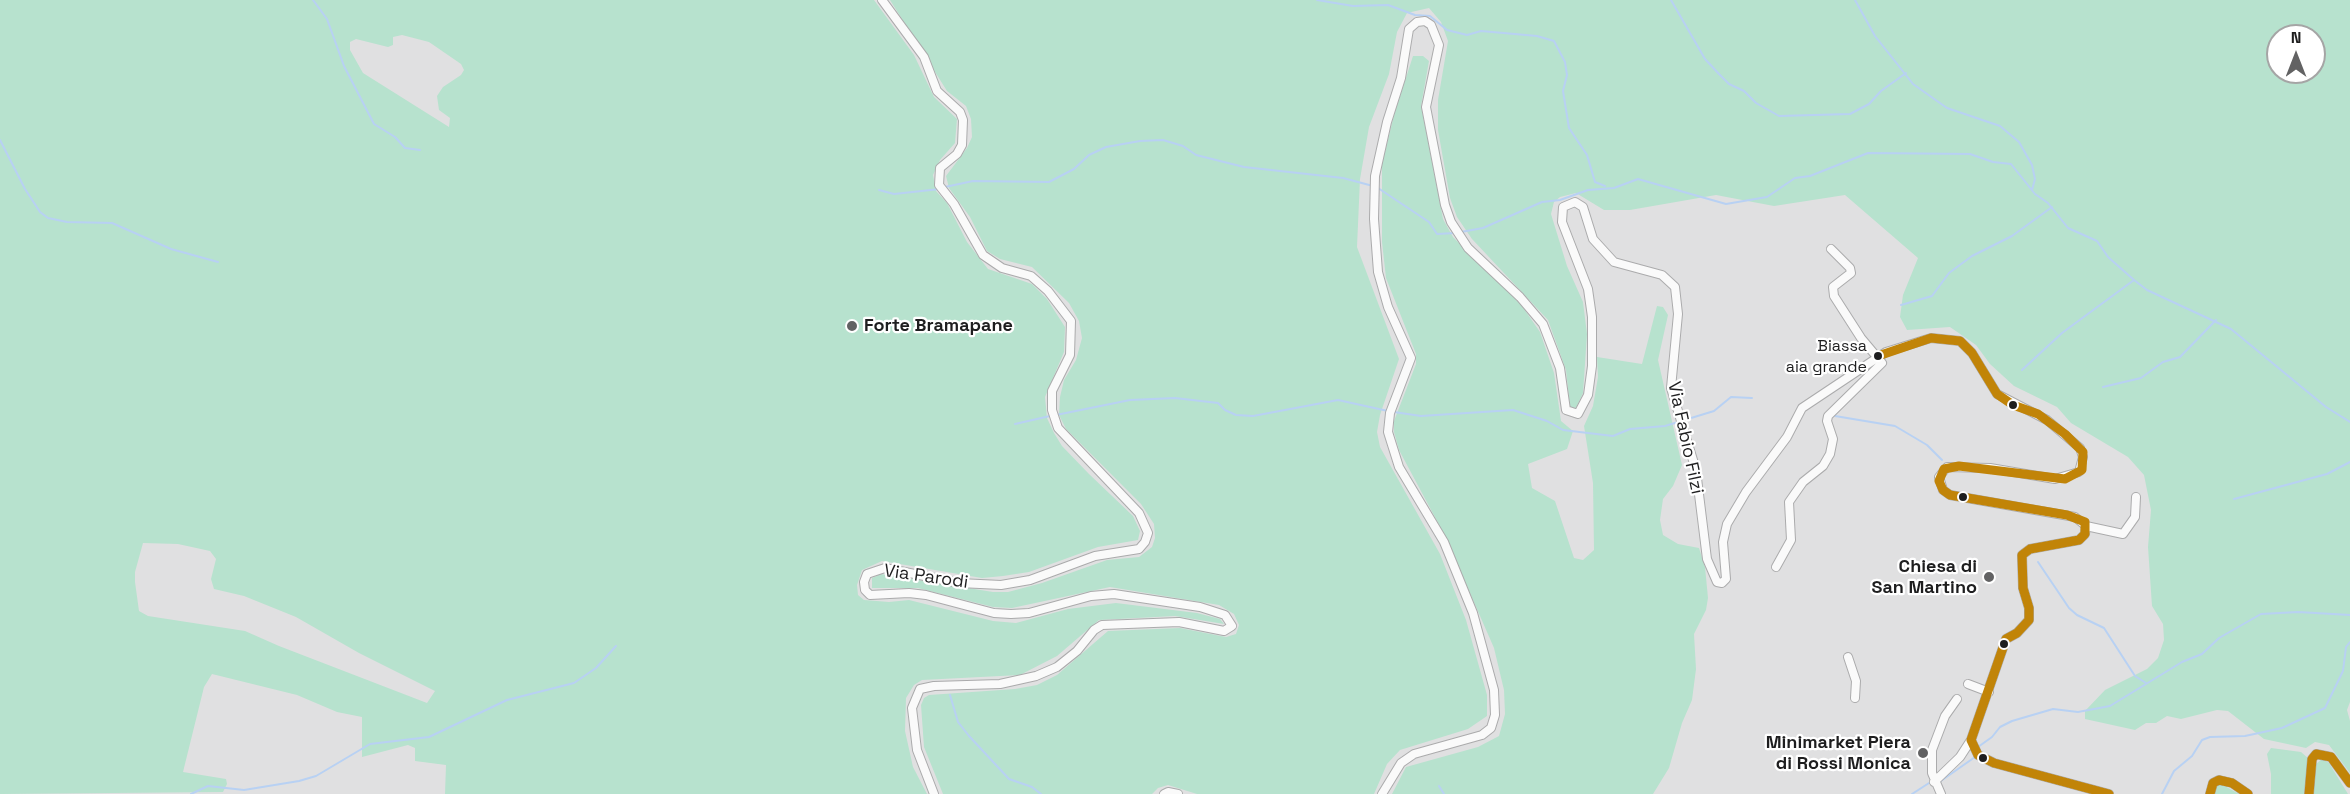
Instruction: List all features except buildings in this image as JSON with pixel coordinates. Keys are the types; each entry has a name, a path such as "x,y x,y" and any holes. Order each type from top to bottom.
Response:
{"street":[{"name":"Via Parodi","path":"882,0 924,57 937,91 960,112 963,120 962,144 940,168 939,185 954,204 983,255 1002,268 1031,276 1048,291 1071,321 1070,355 1052,391 1052,410 1058,428 1138,513 1148,533 1139,549 1095,556 1030,580 1000,585 959,583 885,567 867,574 864,582 865,590 870,595 909,592 1011,615 1029,613 1091,596 1114,594 1200,607 1224,615 1232,626 1224,631 1179,622 1102,625 1094,630 1077,651 1057,667 1036,676 1000,684 934,686 920,689 912,708 917,750 926,780 934,794"},
{"name":"Via Fabio Filzi","path":"1382,794 1401,763 1414,754 1482,735 1491,728 1495,715 1494,690 1473,613 1444,543 1399,467 1388,437 1390,413 1412,358 1388,307 1378,272 1374,219 1375,176 1401,78 1411,26 1425,21 1431,25 1438,39 1439,50 1426,107 1445,205 1451,222 1468,248 1520,297 1543,324 1560,368 1566,410 1571,414 1578,414 1588,395 1592,366 1592,310 1588,289 1563,226 1563,207 1575,202 1583,207 1593,239 1614,262 1662,275 1675,287 1678,314 1671,388 1696,470 1707,559 1717,582 1724,582 1727,576 1723,542 1727,524 1746,492 1787,437 1802,408 1878,356 1898,347 1931,338 1960,341 1972,353 1997,394 2013,405 2038,414 2065,434 2083,452 2084,461 2079,472 2055,479 1990,468 1947,467 1940,477 1943,490 1950,495 2075,517 2086,526"},
{"path":"1776,567 1791,540 1789,502 1803,482 1823,466 1830,454 1833,439 1827,421 1828,416 1881,365 1882,360 1861,338 1834,296 1833,287 1851,273 1850,268 1831,249"},
{"path":"1934,782 1960,757 1971,740 2006,639 2017,633 2029,620 2022,573 2022,555 2034,548 2079,540 2083,537 2086,526 2123,534 2135,517 2136,496"},
{"path":"1848,657 1856,681 1855,698"},
{"path":"1968,684 1989,692"},
{"path":"1941,794 1934,782 1931,758 1945,716 1957,699"},
{"path":"1971,740 1978,754 1994,763 2109,794"},
{"path":"2309,794 2312,759 2316,754 2331,757 2350,783"},
{"path":"2210,794 2213,783 2219,780 2232,783 2248,794"},
{"path":"1164,794 1168,792 1178,794"}],"green space":[{"path":"0,0 874,0 914,55 934,97 957,119 955,143 940,160 933,175 936,191 947,203 967,242 988,269 1032,284 1047,299 1065,327 1064,352 1045,397 1047,418 1054,433 1062,446 1133,516 1140,531 1138,540 1098,547 1029,572 1003,576 982,578 882,561 862,570 857,585 858,595 864,600 889,602 909,600 993,621 1016,623 1068,609 1116,603 1197,613 1220,619 1224,624 1175,616 1099,620 1057,656 1020,675 922,680 914,685 906,698 905,731 913,767 927,794 445,794 446,765 415,761 415,748 408,745 362,757 362,717 337,712 297,695 212,674 204,687 183,772 226,779 227,784 223,792 0,794","holes":["402,35 429,42 461,64 464,70 461,75 443,87 437,96 439,110 450,118 449,127 363,73 350,50 350,42 356,39 388,47 393,45 393,37","143,543 178,544 210,551 216,559 211,579 214,589 244,596 296,617 359,653 435,691 427,703 245,631 148,616 139,611 135,582 135,572"]},
{"path":"890,0 2350,0 2350,702 2347,710 2350,721 2350,773 2329,745 2315,742 2306,748 2264,739 2228,711 2217,710 2181,719 2167,716 2156,723 2146,723 2135,730 2085,719 2085,711 2105,690 2147,669 2158,658 2164,640 2163,624 2152,606 2148,547 2151,510 2144,475 2128,457 2071,423 2057,407 2014,386 1990,364 1976,345 1950,327 1907,330 1900,317 1903,295 1918,258 1845,195 1774,206 1716,195 1630,210 1604,210 1576,193 1560,197 1554,202 1551,214 1567,266 1583,302 1587,334 1583,393 1576,408 1570,407 1566,370 1548,320 1472,239 1457,217 1450,198 1438,130 1438,100 1448,41 1441,22 1429,8 1407,13 1397,32 1389,74 1369,127 1360,179 1357,247 1399,359 1380,415 1377,432 1380,447 1440,554 1466,620 1487,695 1487,716 1468,729 1400,750 1387,764 1374,794 1197,794 1168,785 1158,788 1152,794 943,794 924,747 921,705 924,698 929,695 1015,689 1037,685 1057,675 1108,631 1180,628 1226,637 1236,634 1239,625 1234,614 1219,605 1110,587 1012,608 993,607 918,588 872,588 872,578 881,574 993,592 1008,592 1042,583 1107,560 1139,557 1152,547 1155,538 1154,524 1141,504 1066,429 1059,415 1064,380 1076,360 1082,338 1079,321 1069,303 1032,267 1000,259 987,251 970,217 949,188 946,176 967,148 972,137 971,119 966,106 947,91"},
{"path":"1413,56 1423,56 1429,61 1421,106 1443,219 1453,237 1522,306 1540,332 1554,373 1561,421 1573,431 1567,449 1528,464 1532,488 1555,501 1574,558 1583,560 1594,550 1593,483 1584,426 1593,406 1598,377 1597,357 1642,364 1657,306 1663,307 1668,315 1658,360 1682,465 1673,486 1663,499 1660,520 1663,535 1678,544 1699,548 1705,567 1708,598 1706,610 1694,634 1696,669 1692,700 1682,723 1669,768 1653,794 1392,794 1406,767 1478,747 1499,736 1505,714 1504,690 1494,648 1445,536 1399,450 1394,432 1394,421 1416,364 1416,354 1386,278 1382,242 1382,164 1394,115"},
{"path":"2271,748 2301,752 2309,759 2304,794 2271,794 2271,774 2267,754"},
{"path":"2322,759 2329,763 2348,794 2313,794 2316,764"},
{"path":"2218,784 2239,794 2215,794 2214,787"}],"waterway":[{"path":"313,0 327,19 344,66 374,124 395,137 405,148 420,150"},
{"path":"1317,0 1353,6 1388,5 1415,15 1430,16 1447,30 1467,35 1481,31 1537,36 1554,41 1565,62 1567,75 1563,91 1569,128 1587,155 1595,182 1605,186"},
{"path":"1671,0 1705,59 1729,84 1744,91 1756,103 1779,116 1850,114 1869,104 1881,91 1906,73"},
{"path":"1855,0 1875,36 1913,84 1947,108 2000,126 2019,142 2032,165 2035,179 2032,190"},
{"path":"0,140 25,189 40,212 48,218 67,222 112,223 171,249 218,262"},
{"path":"945,187 973,181 1049,182 1074,169 1089,155 1106,147 1140,141 1163,140 1183,146 1196,155 1244,167 1343,178 1373,186"},
{"path":"1461,232 1483,228 1542,202 1560,200 1588,190 1614,188 1638,179 1726,204 1767,197 1795,178 1810,176 1868,153 1970,154 1993,162 2011,164 2035,194 2048,203 2068,228 2097,241 2108,257 2147,290 2231,329 2326,407 2350,422"},
{"path":"1378,188 1429,222 1437,234 1455,233"},
{"path":"879,190 894,194 940,189"},
{"path":"1901,305 1932,296 1949,273 1972,256 2012,236 2052,207"},
{"path":"2022,370 2062,333 2134,280"},
{"path":"2103,387 2141,378 2163,362 2180,357 2216,320"},
{"path":"1394,412 1421,416 1513,410 1547,421 1563,430 1613,436 1630,429 1665,426 1714,411 1731,397 1752,398"},
{"path":"1056,415 1130,400 1175,398 1218,403 1225,410 1236,415 1253,416 1338,400 1388,411"},
{"path":"1015,424 1050,416"},
{"path":"1835,416 1895,426 1927,445 1942,460"},
{"path":"2234,499 2327,474 2350,462"},
{"path":"2038,562 2069,608 2077,615 2104,628 2135,676 2146,683"},
{"path":"1978,747 1992,737 2000,727 2012,721 2053,709 2078,712 2110,706 2182,662 2202,654 2219,638 2261,614 2298,612 2350,615"},
{"path":"2162,794 2174,771 2192,756 2202,740 2210,737 2245,736 2282,728 2325,708 2343,671 2346,647 2350,642"},
{"path":"191,794 208,786 244,790 299,781 316,776 370,744 429,737 507,700 574,683 596,668 616,646"},
{"path":"950,695 958,722 969,736 1009,779 1032,787 1041,794"},
{"path":"1938,783 1975,757"},
{"path":"1912,794 1929,783"},
{"path":"1439,786 1444,794"}],"transit line":[{"path":"1878,356 1931,338 1960,341 1972,353 1997,394 2013,405 2038,414 2065,434 2083,452 2082,470 2065,479 1959,466 1944,469 1939,481 1943,490 1950,495 2067,515 2085,522 2085,534 2079,540 2030,549 2022,555 2023,588 2029,608 2029,620 2017,633 2006,639 1971,740 1978,755 1994,763 2109,794"},
{"path":"2309,794 2312,759 2316,754 2331,757 2350,783"},
{"path":"2210,794 2213,783 2219,780 2232,783 2248,794"}],"place":[{"name":"Forte Bramapane","path":"852,326"},
{"name":"Biassa aia grande","path":"1878,356"},
{"name":"Chiesa di San Martino","path":"1989,577"},
{"name":"Minimarket Piera di Rossi Monica","path":"1923,753"}]}
